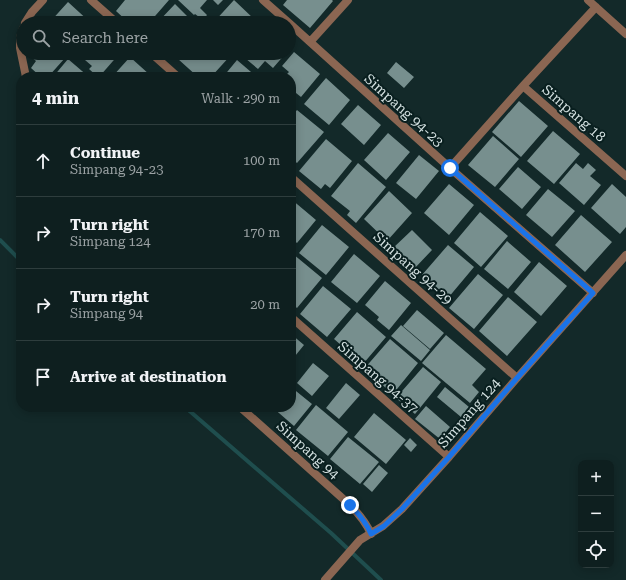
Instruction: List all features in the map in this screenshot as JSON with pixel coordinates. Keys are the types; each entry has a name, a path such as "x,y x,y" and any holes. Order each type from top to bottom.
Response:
{"street":[{"path":"29,16 43,0"},
{"path":"91,0 109,16"},
{"name":"Simpang 94-23","path":"263,0 281,16"},
{"path":"310,42 348,0"},
{"path":"588,0 626,34"},
{"path":"450,168 596,7"},
{"name":"Simpang 94-23","path":"296,29 450,168 593,293"},
{"path":"22,60 25,72"},
{"path":"159,60 172,72"},
{"name":"Simpang 18","path":"523,86 626,176"},
{"name":"Simpang 94-29","path":"296,181 517,378"},
{"name":"Simpang 124","path":"325,580 360,540 384,526 402,509 626,255"},
{"name":"Simpang 94-37","path":"296,321 449,457"},
{"name":"Simpang 94","path":"246,412 360,514 371,534"}],"building":[{"path":"125,0 169,0 155,16 121,16 116,11"},
{"path":"178,0 207,0 200,8 207,15 206,16 194,15"},
{"path":"213,0 223,0 218,5"},
{"path":"234,0 251,16 219,16"},
{"path":"287,0 333,1 310,28 283,5"},
{"path":"68,2 83,16 55,16"},
{"path":"175,4 187,16 164,16"},
{"path":"296,54 320,74 301,97 296,93 296,72 289,72 282,66 287,60 296,60"},
{"path":"35,60 63,60 52,72 35,72 31,68 36,61"},
{"path":"67,60 69,60 83,72 57,72"},
{"path":"85,60 114,60 103,72 92,72 89,69 92,66"},
{"path":"127,60 133,60 147,72 116,72"},
{"path":"179,60 226,60 216,72 192,72"},
{"path":"237,60 251,72 227,72"},
{"path":"247,60 280,60 273,68 265,61 258,69"},
{"path":"396,62 414,77 404,88 387,73"},
{"path":"326,78 350,100 329,125 304,104"},
{"path":"519,101 548,126 521,157 492,132"},
{"path":"358,105 381,125 364,145 341,124"},
{"path":"297,110 324,132 297,163 296,162"},
{"path":"553,131 580,154 554,184 527,161"},
{"path":"388,133 410,152 386,180 364,160"},
{"path":"493,136 519,159 495,187 468,165"},
{"path":"326,139 352,161 330,188 325,184 321,189 299,171"},
{"path":"419,155 439,171 416,199 396,183"},
{"path":"358,163 386,187 356,223 347,215 350,211 331,196"},
{"path":"576,163 583,169 588,163 596,170 590,176 601,185 584,205 559,183"},
{"path":"518,167 541,187 522,209 499,189"},
{"path":"449,184 474,205 449,235 424,213"},
{"path":"612,184 626,197 626,227 620,234 591,208"},
{"path":"548,189 575,211 552,237 526,215"},
{"path":"389,191 412,213 387,241 364,219"},
{"path":"296,203 316,220 297,243 296,242"},
{"path":"480,212 508,236 481,267 454,243"},
{"path":"581,215 612,242 585,272 555,245"},
{"path":"322,225 349,247 326,275 299,253"},
{"path":"412,230 432,250 413,270 392,249"},
{"path":"507,241 531,262 508,289 484,269"},
{"path":"448,245 474,267 448,298 422,275"},
{"path":"354,254 380,276 357,303 331,282"},
{"path":"296,256 322,278 297,308 296,307"},
{"path":"539,262 567,286 541,316 514,292"},
{"path":"478,274 503,295 474,329 449,308"},
{"path":"385,281 411,303 389,330 377,320 379,317 365,305"},
{"path":"323,286 351,309 327,337 300,314"},
{"path":"508,297 537,322 507,356 479,331"},
{"path":"417,310 444,333 430,349 403,326"},
{"path":"357,312 386,337 363,364 334,339"},
{"path":"401,325 430,350 421,361 391,336"},
{"path":"446,335 486,369 472,385 479,392 470,403 422,363"},
{"path":"296,338 304,345 296,355"},
{"path":"390,339 418,363 393,394 364,369"},
{"path":"313,363 329,376 312,396 297,383"},
{"path":"423,367 441,382 415,414 396,398"},
{"path":"346,383 360,395 339,419 326,408"},
{"path":"445,387 469,407 461,417 437,397"},
{"path":"296,391 312,404 294,426 278,412 296,412"},
{"path":"316,405 348,432 328,456 296,430"},
{"path":"426,406 450,427 440,439 415,419"},
{"path":"374,413 406,440 386,464 354,437"},
{"path":"348,437 379,462 360,484 330,459"},
{"path":"410,438 417,445 411,452 404,445"},
{"path":"379,465 388,473 372,492 363,484"}],"waterway":[{"path":"0,240 16,256"},
{"path":"191,412 331,533 381,580"}],"route":[{"path":"350,505 360,514 371,534 384,526 402,509 449,457 593,293 450,168"}]}
